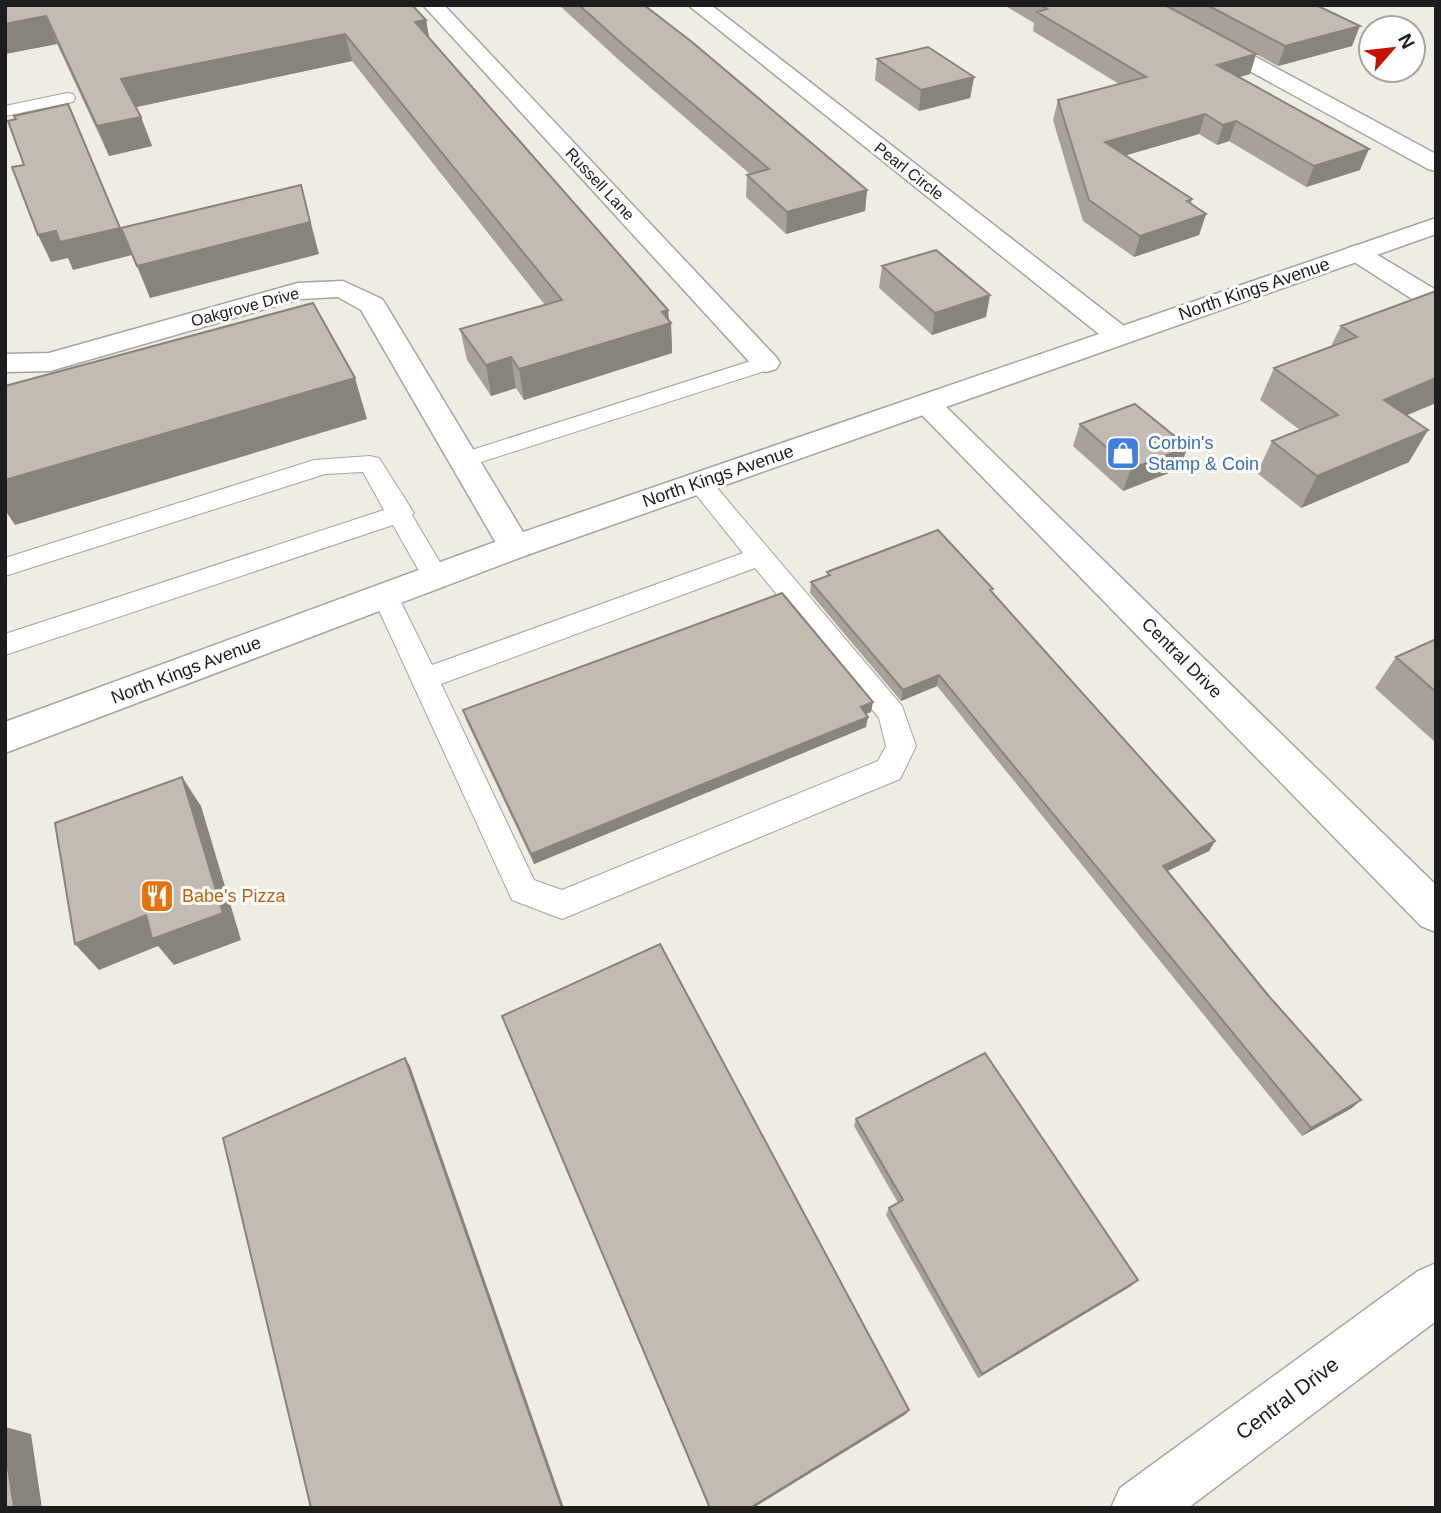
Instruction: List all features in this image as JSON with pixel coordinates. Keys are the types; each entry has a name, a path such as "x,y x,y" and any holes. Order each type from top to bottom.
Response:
{"street":[{"name":"Russell Lane","path":"433,5 766,363"},
{"name":"Pearl Circle","path":"698,5 1119,336"},
{"path":"1144,5 1436,163"},
{"name":"North Kings Avenue","path":"5,738 515,547 1436,225"},
{"path":"1357,253 1436,303"},
{"name":"Oakgrove Drive","path":"5,363 50,362 298,291 343,289 372,305 515,547"},
{"name":"Central Drive","path":"927,404 1436,913"},
{"name":"Central Drive","path":"1145,1506 1436,1289"}],"lane":[{"path":"5,110 67,98"},
{"path":"464,460 766,363"},
{"path":"5,567 323,466 370,464 401,513 435,576"},
{"path":"385,595 523,890 562,905 889,769 901,746 892,714 698,482"},
{"path":"5,645 401,513"},
{"path":"425,679 759,557"}],"building":[{"path":"5,5 412,5 426,20 415,22 668,310 662,312 671,323 519,369 511,357 486,365 460,329 562,300 345,34 121,79 141,117 97,126 46,16 5,24"},
{"path":"579,5 644,5 692,42 867,190 787,212 747,175 769,169"},
{"path":"1040,5 1165,5 1256,54 1217,65 1369,149 1314,166 1236,121 1223,125 1205,114 1105,142 1192,199 1187,201 1206,214 1140,236 1089,200 1058,100 1146,77 1037,12 1047,9"},
{"path":"1207,5 1316,5 1357,25 1357,27 1285,46"},
{"path":"928,47 974,77 921,90 877,59"},
{"path":"68,104 120,228 60,242 56,231 38,235 12,167 24,165 8,121 16,119 14,116"},
{"path":"301,185 310,222 137,266 121,228"},
{"path":"936,250 990,295 935,313 882,266"},
{"path":"1436,291 1436,378 1384,400 1428,430 1317,476 1272,441 1338,415 1274,368 1357,337 1341,326"},
{"path":"313,303 355,378 5,480 5,386"},
{"path":"1135,404 1188,447 1131,469 1080,424"},
{"path":"938,530 1215,841 1163,866 1267,994 1361,1100 1311,1128 939,675 903,690 811,582 830,575 827,572"},
{"path":"782,593 873,702 861,707 868,717 531,854 463,710"},
{"path":"1436,639 1436,692 1396,657"},
{"name":"Babe's Pizza","path":"182,777 223,913 152,939 146,915 75,944 55,823"},
{"path":"660,944 909,1410 750,1508 710,1508 502,1016"},
{"path":"985,1053 1138,1280 982,1374 889,1208 903,1200 856,1119"},
{"path":"405,1058 562,1508 311,1508 223,1138"},
{"path":"5,1447 14,1508 5,1508"}],"place":[{"name":"Corbin's Stamp & Coin","path":"1123,453"},
{"name":"Babe's Pizza","path":"157,896"}]}
